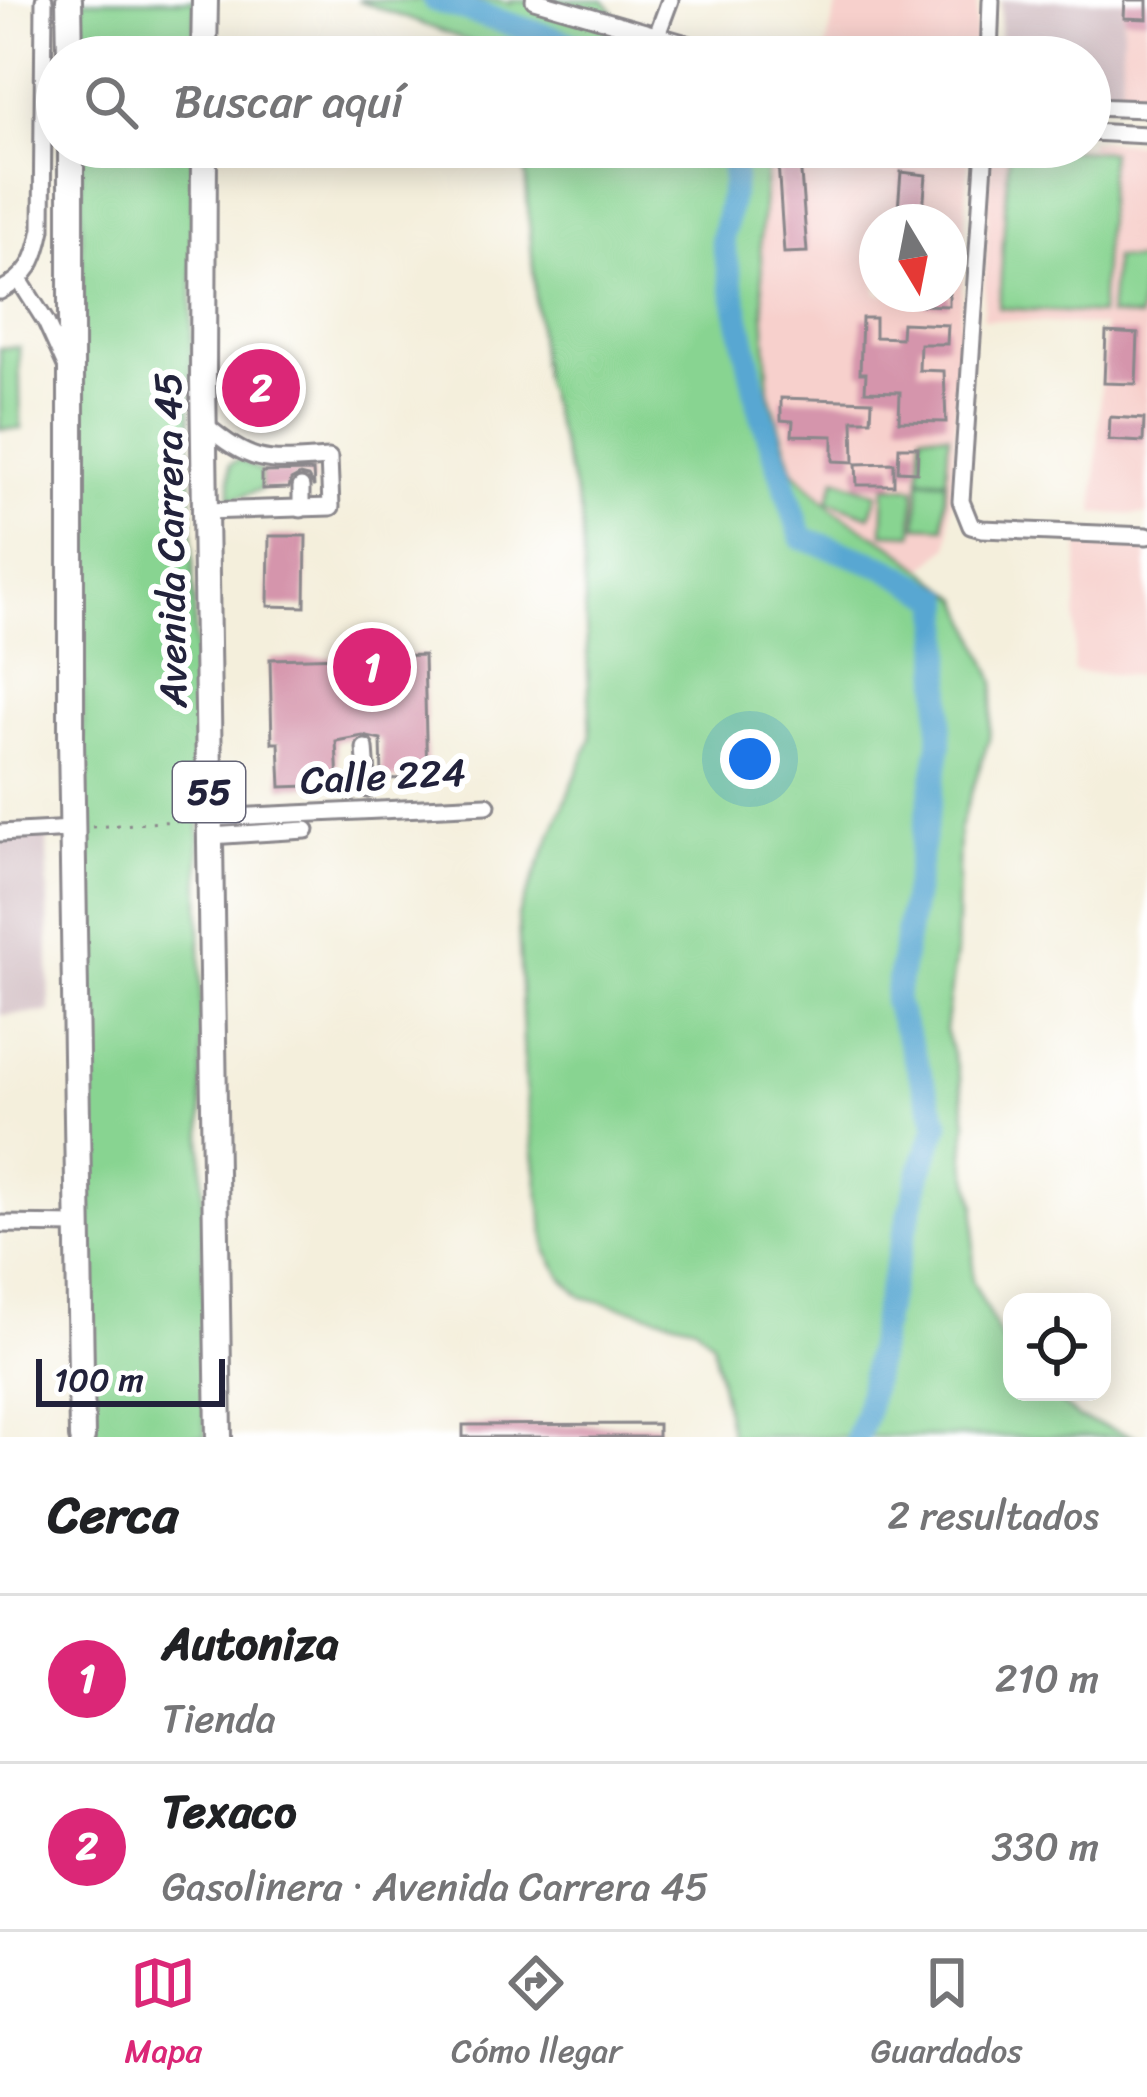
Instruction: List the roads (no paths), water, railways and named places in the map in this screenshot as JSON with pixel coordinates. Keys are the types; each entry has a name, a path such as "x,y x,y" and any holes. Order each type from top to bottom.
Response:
{"highway":[{"path":"69,0 70,36"},
{"path":"205,0 205,36"},
{"path":"71,168 73,829 82,1437"},
{"name":"Avenida Carrera 45","path":"204,168 219,1437"}],"street":[{"path":"44,0 44,36"},
{"path":"534,0 660,36"},
{"path":"657,35 670,0"},
{"path":"989,36 992,0"},
{"path":"1111,107 1147,109"},
{"path":"1111,133 1147,135"},
{"path":"0,291 20,281 35,261 42,230 43,168"},
{"path":"985,168 962,501 971,526 1147,536"},
{"path":"20,281 46,322 72,380"},
{"path":"204,424 251,457 300,473 329,458 331,507 206,511"},
{"path":"300,473 301,509"},
{"path":"365,748 368,789"},
{"name":"Calle 224","path":"210,827 487,805"},
{"path":"210,827 306,830"},
{"path":"0,832 73,829"},
{"path":"0,1224 78,1225"}],"waterway":[{"path":"434,0 546,36"},
{"path":"733,168 722,240 758,403 802,538 883,566 942,599 940,744 895,1002 938,1124 922,1166 884,1312 866,1413 857,1437"}],"place":[{"name":"Texaco","path":"261,388"},
{"name":"Autoniza","path":"372,667"}]}
